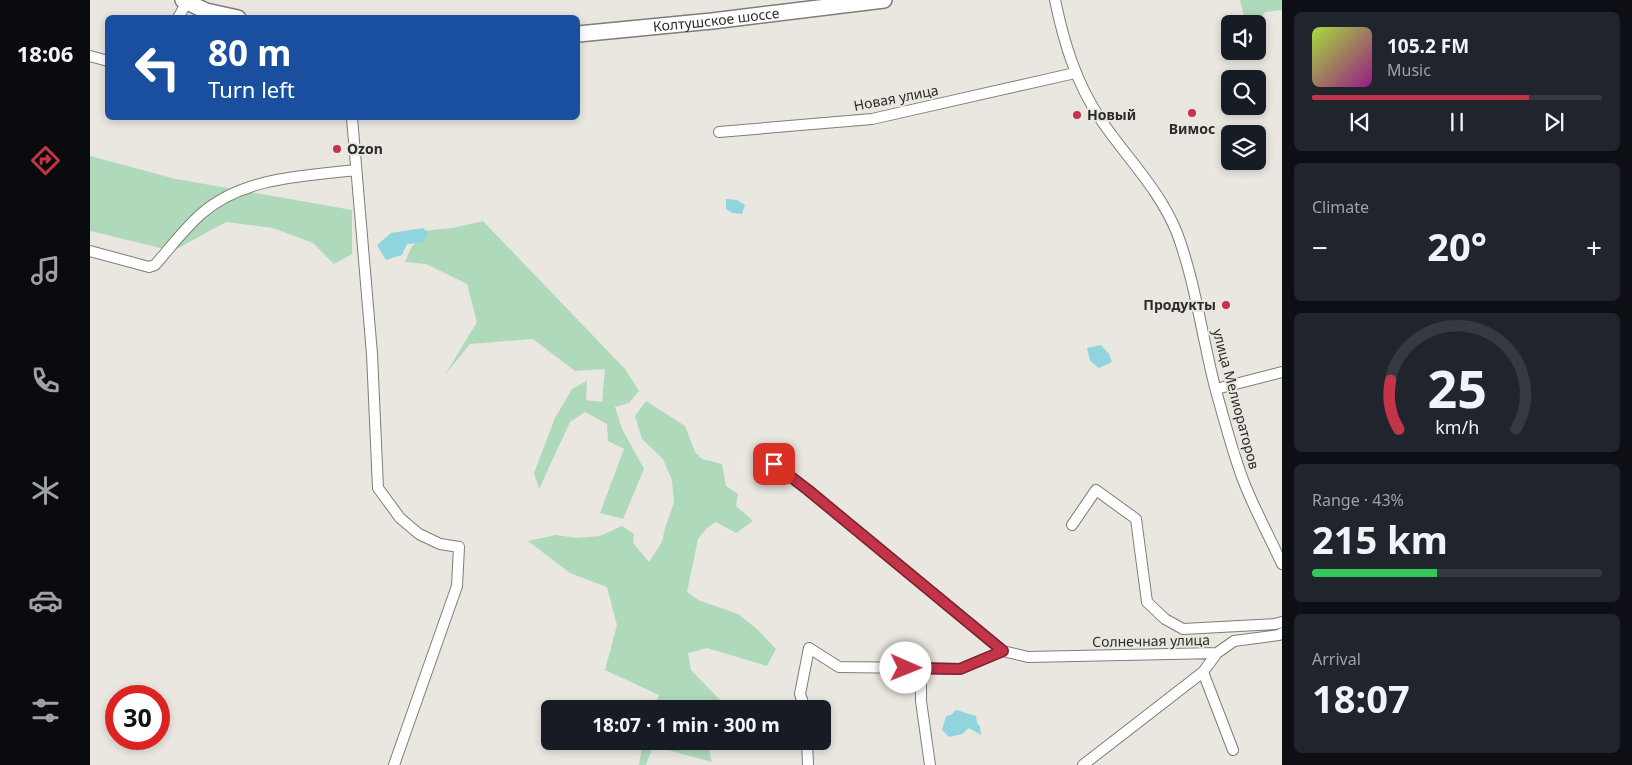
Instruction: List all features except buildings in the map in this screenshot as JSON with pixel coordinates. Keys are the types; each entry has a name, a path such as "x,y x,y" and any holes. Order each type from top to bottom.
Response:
{"main road":[{"name":"Колтушское шоссе","path":"580,34 712,21 884,0"},
{"path":"186,1 206,11 224,15"}],"street":[{"name":"улица Мелиораторов","path":"1056,0 1075,73 1083,91 1100,120 1158,196 1177,233 1194,288 1216,389 1245,484 1278,548 1282,564"},
{"path":"179,15 186,1"},
{"path":"90,56 105,60"},
{"name":"Новая улица","path":"719,132 872,119 1075,73"},
{"path":"352,120 372,354 378,488 400,518 419,534 440,544 459,547 457,586 394,765"},
{"path":"90,251 149,266 155,265 201,214 214,204 240,190 265,182 356,170"},
{"path":"1216,389 1282,372"},
{"path":"774,464 1003,651 960,669 839,667 809,648 800,694 802,700"},
{"path":"1072,525 1096,490 1136,519 1147,602 1165,619 1183,629 1275,624 1282,622"},
{"path":"1217,653 1234,641 1282,633"},
{"name":"Солнечная улица","path":"1003,651 1028,657 1217,653"},
{"name":"Солнечная улица","path":"1083,765 1203,672 1217,653"},
{"path":"921,668 921,702 930,765"},
{"path":"1203,672 1233,750"},
{"path":"807,750 808,765"}],"green space":[{"path":"1240,0 1282,0 1282,10 1265,12 1263,15 1244,15"},
{"path":"90,156 176,179 352,210 352,254 334,264 313,243 273,228 226,222 173,251 90,231"},
{"path":"483,221 625,369 639,391 629,403 615,407 622,429 644,469 623,519 600,513 624,449 608,441 607,424 585,412 570,422 539,489 534,473 555,418 572,389 587,381 586,400 602,402 605,369 575,371 533,339 470,344 445,375 477,322 467,284 426,264 405,262 410,250 423,231 453,228"},
{"path":"646,401 685,426 695,452 702,459 722,464 726,486 738,494 736,506 753,521 736,533 716,522 707,528 698,539 687,592 698,600 738,614 758,630 776,649 767,666 707,648 688,653 691,670 720,700 657,700 659,695 605,670 617,625 607,587 570,573 528,541 556,535 577,538 600,536 622,526 634,534 633,543 649,562 662,542 674,503 672,480 663,459 642,439 635,416"},
{"path":"642,750 652,750 646,765 639,765"},
{"path":"668,750 709,750 712,762"}],"water":[{"path":"726,199 737,200 745,205 742,214 732,213 726,209"},
{"path":"423,228 428,233 422,243 407,244 402,255 386,260 377,245 391,233"},
{"path":"1101,345 1109,354 1112,362 1099,368 1090,361 1087,348"},
{"path":"956,710 976,716 981,735 969,728 962,734 949,737 942,730 946,716 951,715"}],"place":[{"name":"Вимос","path":"1192,113"},
{"name":"Новый","path":"1077,115"},
{"name":"Ozon","path":"337,149"},
{"name":"Продукты","path":"1226,305"}],"route":[{"path":"774,464 1003,651 960,669 906,668"}]}
